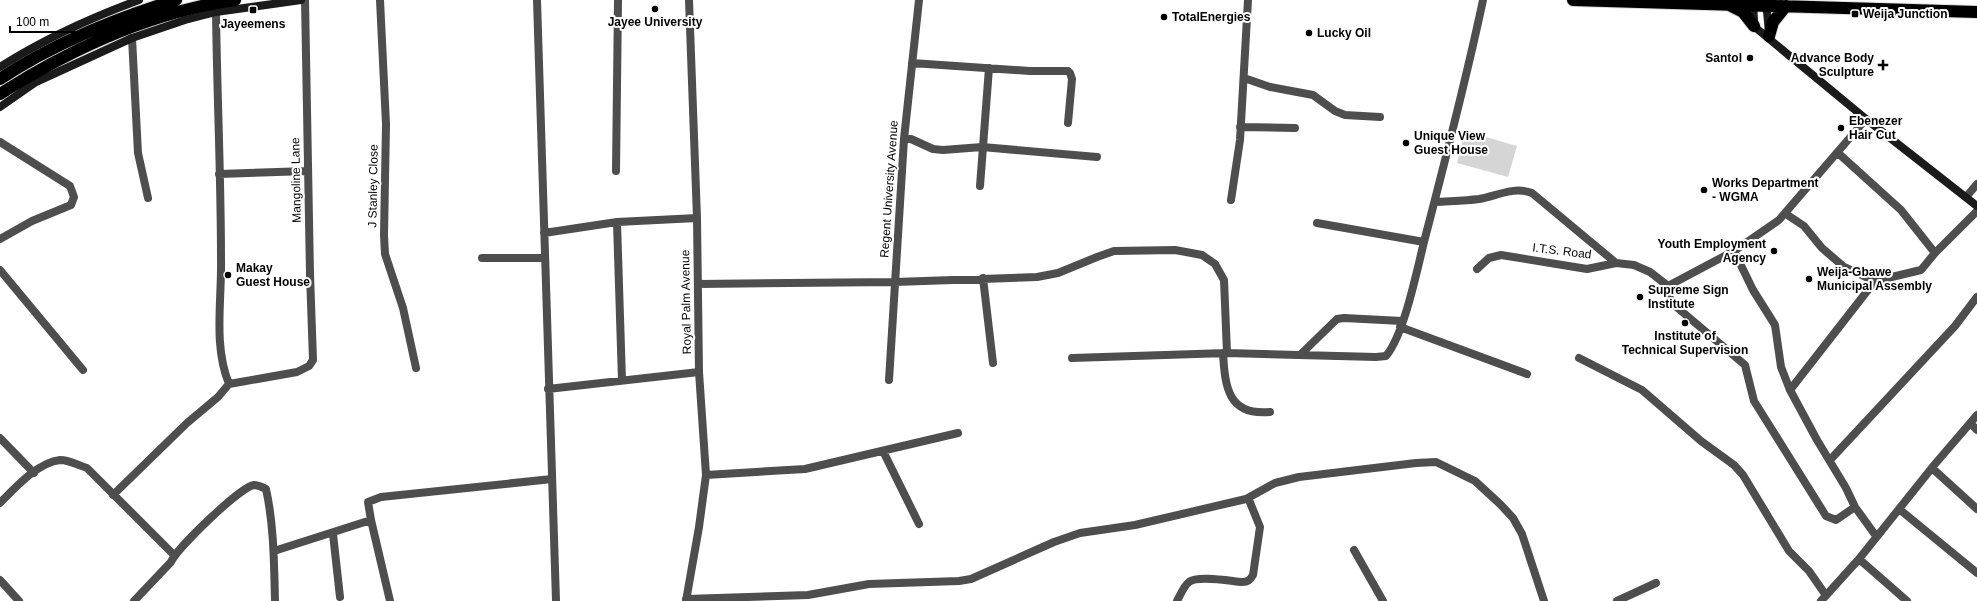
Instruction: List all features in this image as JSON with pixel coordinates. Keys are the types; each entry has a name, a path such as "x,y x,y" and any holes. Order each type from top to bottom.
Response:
{"highway":[{"path":"0,79 23,64 71,39 128,15 176,0"},
{"path":"0,94 31,75 103,37 155,18 235,0"},
{"path":"1573,0 1724,3 1766,2 1786,6 1977,12"},
{"path":"1724,3 1742,12 1754,26"},
{"path":"1770,39 1773,22 1786,6"}],"street":[{"path":"0,67 31,47 94,16 139,0"},
{"path":"0,107 36,82 132,38 185,20 216,12 301,0"},
{"name":"Mangoline Lane","path":"229,384 297,372 304,369 313,360 305,0"},
{"name":"J Stanley Close","path":"380,0 386,124 385,254 404,308 416,368"},
{"path":"537,0 548,389 556,601"},
{"path":"616,171 618,0"},
{"name":"Royal Palm Avenue","path":"686,600 699,527 706,475 699,372 697,218 689,0"},
{"name":"Regent University Avenue","path":"888,380 904,139 919,0"},
{"path":"1231,200 1240,127 1248,0"},
{"path":"1072,358 1225,353 1386,356 1401,324 1435,202 1483,0"},
{"path":"1753,2 1754,26 1866,119 1977,206"},
{"path":"1766,2 1770,39"},
{"path":"113,495 187,423 218,397 229,384 223,369 220,354 221,259 216,12"},
{"path":"132,38 138,153 148,198"},
{"path":"912,63 1070,73 1072,79 1068,123"},
{"path":"980,186 989,68"},
{"path":"1244,78 1270,87 1313,94 1335,111 1344,115 1380,117"},
{"path":"1854,507 1836,520 1826,516 1754,401 1745,365 1673,304 1670,299 1668,286 1734,251 1769,229 1786,214 1866,119"},
{"path":"1240,127 1296,128"},
{"path":"904,139 912,140 934,149 942,150 982,147 1097,158"},
{"path":"0,142 70,186 74,197 70,204 32,221 0,239"},
{"path":"1838,153 1909,217 1935,253"},
{"path":"219,174 308,171"},
{"path":"1966,197 1977,184"},
{"path":"1435,202 1477,199 1518,190 1525,190 1532,193 1616,264"},
{"path":"1790,390 1875,281 1921,270 1935,253 1977,211"},
{"path":"1786,214 1804,226 1822,248 1844,266 1875,281"},
{"path":"544,233 617,222 697,218"},
{"path":"617,222 622,380"},
{"path":"1318,223 1424,242"},
{"path":"698,284 895,282 1037,277 1058,273 1097,256 1114,252 1175,250 1196,253 1215,264 1224,280 1227,387 1236,405 1250,411 1270,412"},
{"path":"1734,251 1753,290 1775,325 1781,367 1790,390 1846,488 1854,507 1876,536"},
{"name":"I.T.S. Road","path":"1477,269 1489,258 1501,255 1587,269 1616,264 1634,265 1642,268 1668,286"},
{"path":"482,258 544,258"},
{"path":"0,270 83,370"},
{"path":"983,278 993,363"},
{"path":"1830,460 1955,326 1977,297"},
{"path":"1301,354 1337,320 1344,318 1401,324 1527,374"},
{"path":"1579,358 1642,390 1701,441 1734,465 1743,475 1789,551 1809,570 1823,597 1859,559 1876,536 1977,415"},
{"path":"548,389 699,372"},
{"path":"1970,423 1977,430"},
{"path":"706,475 805,469 958,433"},
{"path":"0,438 34,473"},
{"path":"883,451 919,524"},
{"path":"0,503 22,481 46,464 60,460 72,462 87,468 174,555"},
{"path":"686,600 808,595 869,584 958,582 971,579 1054,542 1080,533 1135,525 1246,499 1275,483 1299,477 1436,462 1474,481 1500,504 1512,518 1522,534 1544,601"},
{"path":"1932,468 1977,509"},
{"path":"390,601 368,502 381,497 552,479"},
{"path":"134,601 171,562 174,555 228,502 253,485 266,489 274,551 275,601"},
{"path":"1177,601 1184,587 1190,581 1197,578 1242,582 1248,582 1251,579 1253,575 1260,527 1249,500 1246,499"},
{"path":"1899,509 1977,573"},
{"path":"274,551 333,534 371,520"},
{"path":"333,534 340,597"},
{"path":"1354,550 1383,601"},
{"path":"1859,559 1907,601"},
{"path":"0,580 19,601"},
{"path":"1617,601 1656,583"}],"shaded area":[{"path":"1465,131 1517,146 1508,177 1457,163"}],"place":[{"name":"Jayee University","path":"655,9"},
{"name":"Jayeemens","path":"253,10"},
{"name":"Weija Junction","path":"1855,14"},
{"name":"TotalEnergies","path":"1164,17"},
{"name":"Lucky Oil","path":"1309,33"},
{"name":"Santol","path":"1750,58"},
{"name":"Advance Body Sculpture","path":"1883,65"},
{"name":"Ebenezer Hair Cut","path":"1841,128"},
{"name":"Unique View Guest House","path":"1406,143"},
{"name":"Works Department - WGMA","path":"1704,190"},
{"name":"Youth Employment Agency","path":"1774,251"},
{"name":"Makay Guest House","path":"228,275"},
{"name":"Weija-Gbawe Municipal Assembly","path":"1809,279"},
{"name":"Supreme Sign Institute","path":"1640,297"},
{"name":"Institute of Technical Supervision","path":"1685,323"}]}
